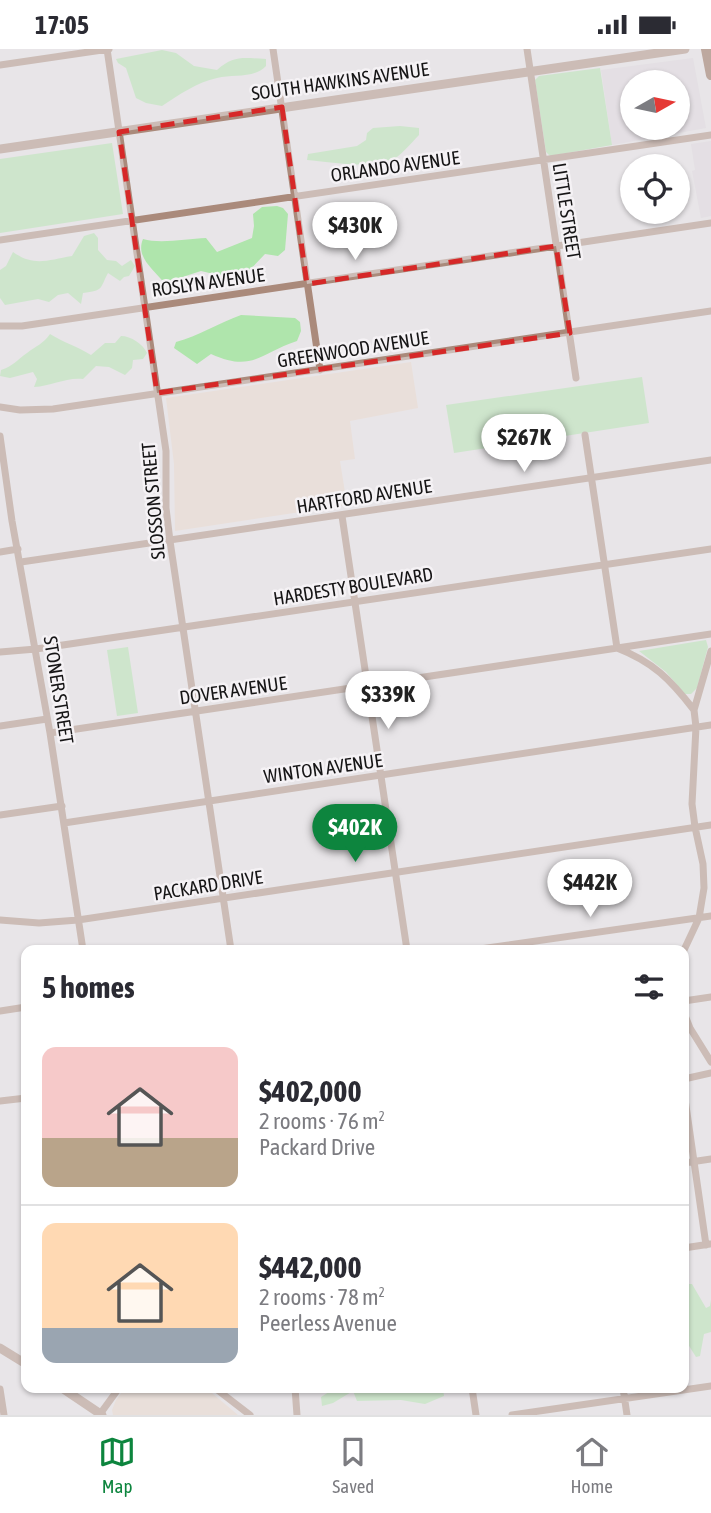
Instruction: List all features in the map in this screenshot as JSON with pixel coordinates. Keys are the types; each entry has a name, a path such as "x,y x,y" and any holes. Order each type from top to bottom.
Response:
{"main road":[{"path":"706,49 711,75"}],"street":[{"path":"0,65 108,49"},
{"name":"SLOSSON STREET","path":"108,49 166,451 166,508 170,541 230,945"},
{"path":"272,49 320,370"},
{"name":"LITTLE STREET","path":"527,49 576,378"},
{"name":"SOUTH HAWKINS AVENUE","path":"0,149 685,49"},
{"name":"ORLANDO AVENUE","path":"0,240 711,135"},
{"name":"ROSLYN AVENUE","path":"0,326 22,326 711,223"},
{"name":"GREENWOOD AVENUE","path":"0,407 34,411 711,311"},
{"path":"585,435 617,648 640,657 656,668 694,710"},
{"name":"STONER STREET","path":"0,436 2,472 36,649 82,945"},
{"name":"HARTFORD AVENUE","path":"21,562 711,460"},
{"path":"342,516 406,945"},
{"name":"HARDESTY BOULEVARD","path":"0,652 183,628 711,548"},
{"path":"0,552 18,549"},
{"name":"DOVER AVENUE","path":"50,733 711,634"},
{"path":"686,945 699,918 703,897 704,873 692,804 696,727 694,710 711,651"},
{"path":"0,726 47,719"},
{"name":"WINTON AVENUE","path":"64,823 711,725"},
{"path":"0,815 62,806"},
{"name":"PACKARD DRIVE","path":"0,920 39,923 78,920 711,825"},
{"path":"508,945 711,916"},
{"path":"689,1000 711,997"},
{"path":"0,1011 21,1008"},
{"path":"689,1024 711,1062"},
{"path":"689,1078 711,1073"},
{"path":"0,1101 21,1099"},
{"path":"689,1127 709,1244 689,1247"},
{"path":"689,1162 711,1159"},
{"path":"0,1348 21,1361"},
{"path":"689,1389 711,1386"},
{"path":"0,1389 4,1415"},
{"path":"70,1393 101,1414 116,1393"},
{"path":"221,1393 250,1415"},
{"path":"295,1393 297,1415"},
{"path":"473,1393 476,1415"},
{"path":"624,1393 627,1415"},
{"path":"512,1415 661,1393"}],"highlighted area":[{"path":"282,107 307,284 556,246 570,333 157,393 119,132"}],"shaded area":[{"path":"693,58 706,128 690,131 690,70 620,70 620,140 640,140 612,145 601,70"},
{"path":"711,141 711,216 701,218 692,171 695,170 691,144"},
{"path":"411,362 418,408 350,421 355,459 340,461 347,505 175,531 174,464 166,398"},
{"path":"121,1393 212,1393 238,1415 113,1415 116,1400"}],"green space":[{"path":"162,50 176,53 194,66 217,70 229,62 251,58 266,59 266,66 256,73 202,83 162,106 146,103 136,98 126,68 116,59"},
{"path":"600,68 612,145 550,156 546,152 535,80 539,76"},
{"path":"373,128 419,128 419,135 390,161 361,165 307,160 308,154 357,146 366,140 367,133"},
{"path":"112,143 123,214 0,233 0,159"},
{"path":"277,206 288,214 285,250 278,256 265,254 245,275 222,276 201,271 164,283 144,258 141,246 143,239 165,241 206,238 217,252 252,238 253,214 262,207"},
{"path":"94,233 98,238 98,250 107,260 116,261 122,266 131,260 135,266 129,276 120,281 108,273 100,288 83,293 81,304 68,293 58,295 49,302 38,299 5,305 0,298 0,270 6,266 13,252 35,261 72,256 84,236"},
{"path":"241,315 295,318 300,322 301,331 297,341 247,361 237,362 211,354 197,364 174,348 176,342"},
{"path":"50,334 91,355 105,343 115,343 121,336 136,341 147,353 143,359 133,360 132,368 125,375 109,367 96,366 83,379 34,387 37,379 33,372 10,378 0,376 1,370 12,365"},
{"path":"642,377 649,423 454,453 446,405"},
{"path":"706,640 708,647 697,688 691,694 685,694 666,672 639,651"},
{"path":"128,647 138,713 117,716 107,650"},
{"path":"689,1284 692,1284 706,1308 710,1306 711,1300 711,1332 704,1334 700,1356 696,1357 689,1346"},
{"path":"327,1393 350,1393 322,1406 321,1397"},
{"path":"354,1393 444,1393 444,1396 425,1404 401,1400 357,1401"}]}
